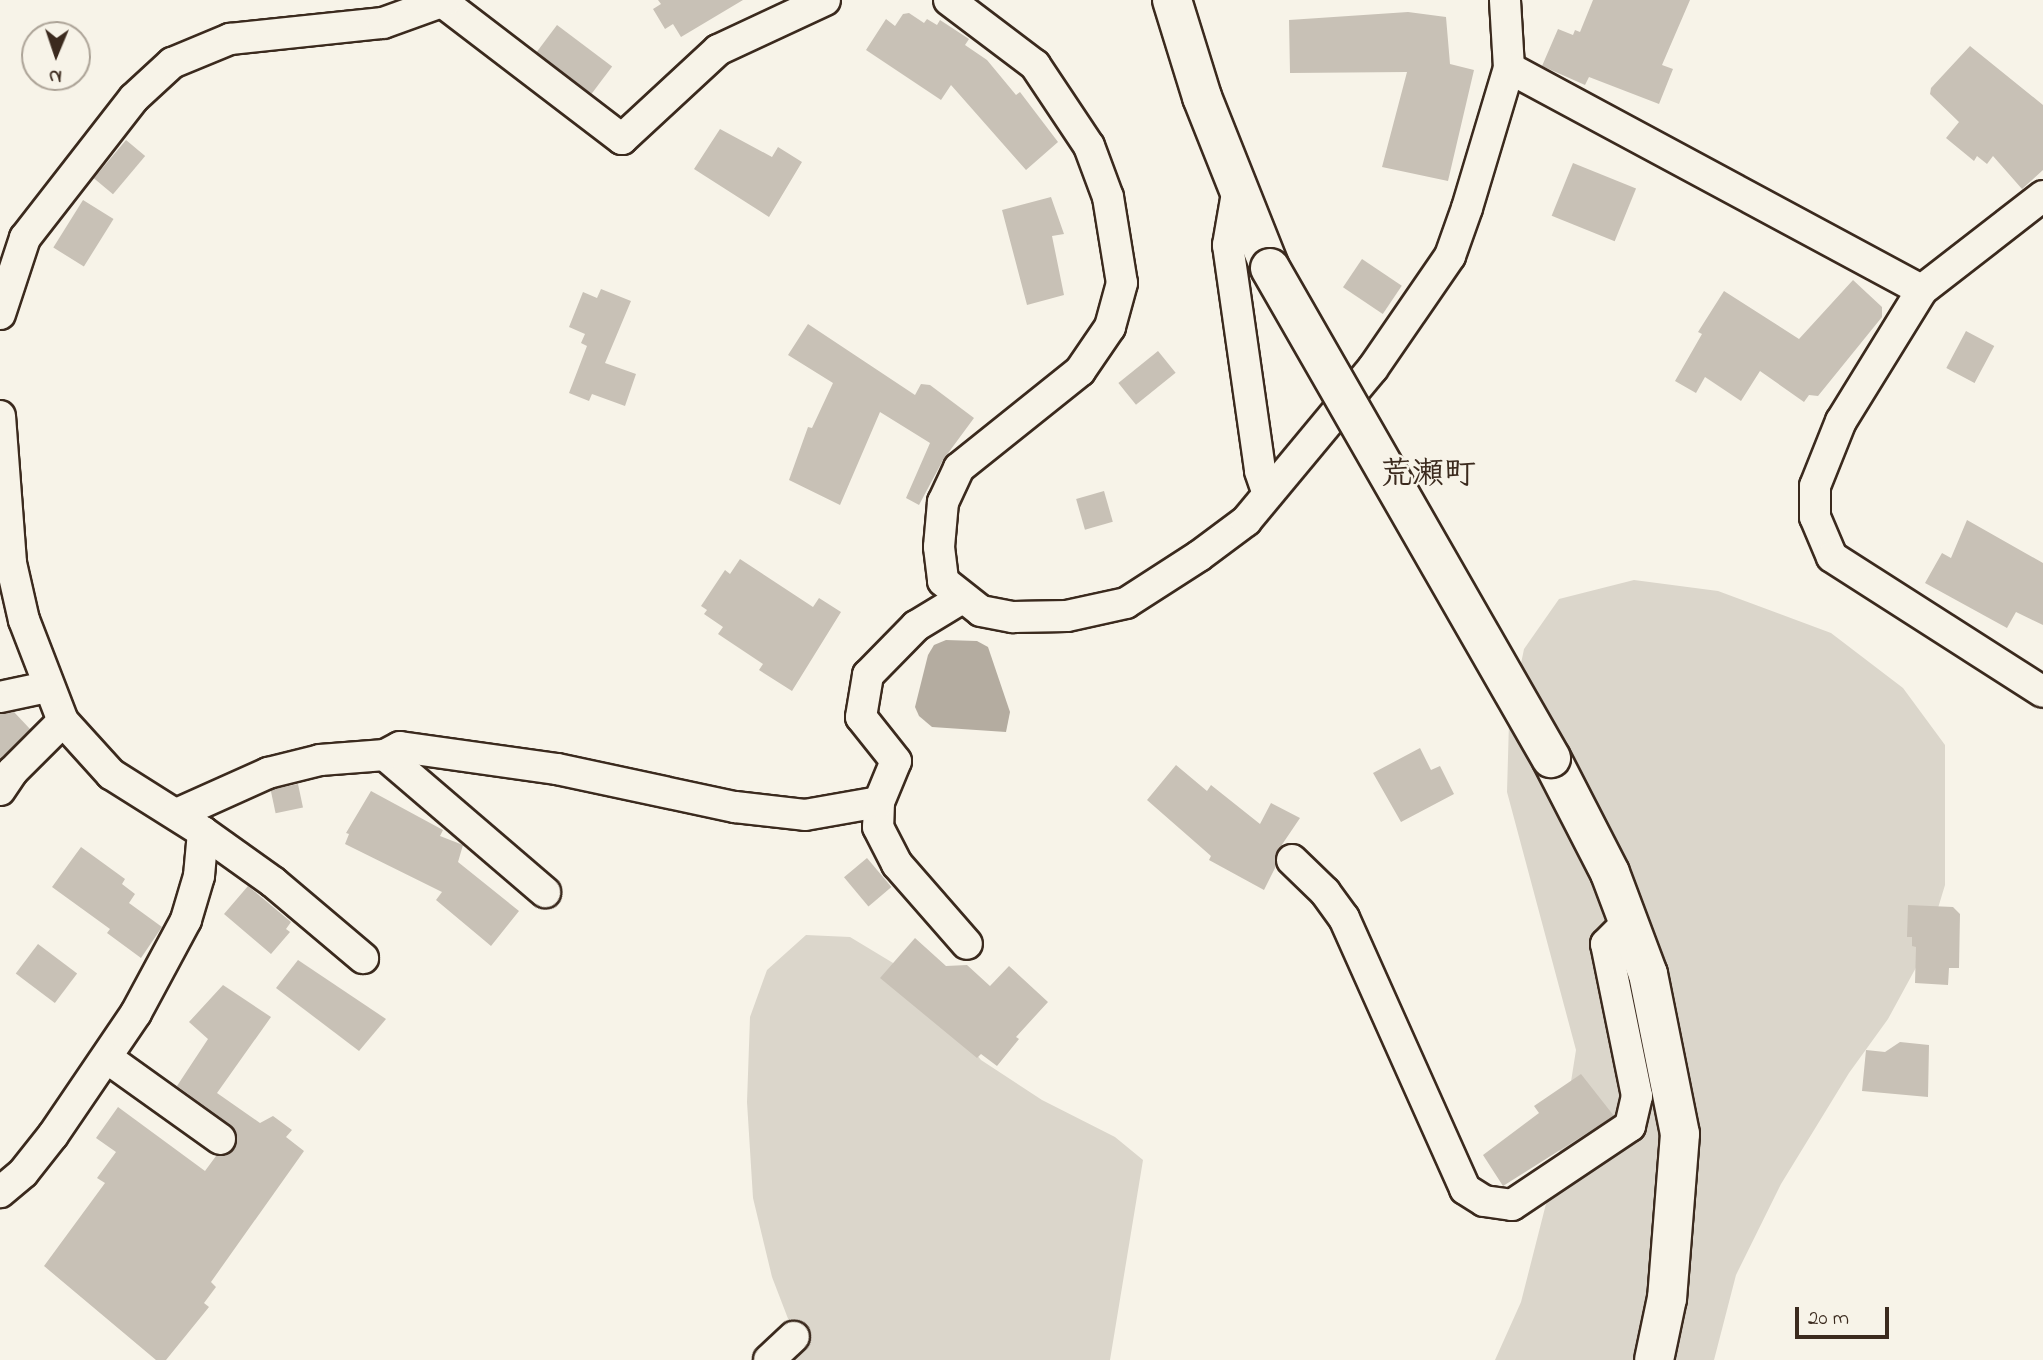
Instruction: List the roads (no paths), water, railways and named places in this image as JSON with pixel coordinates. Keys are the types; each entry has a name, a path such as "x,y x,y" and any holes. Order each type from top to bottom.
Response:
{"street":[{"path":"0,314 24,238 134,98 172,63 230,39 383,23 445,2 622,139 718,50 825,0"},
{"path":"949,0 1035,65 1089,146 1108,197 1122,283 1111,327 1080,371 959,468 943,502 939,547 943,580 981,611 1013,617 1067,617 1126,603 1246,521 1267,491 1373,368 1450,256 1509,68 1508,5"},
{"path":"1172,0 1237,193 1270,268 1551,758 1609,873 1648,974 1680,1134 1667,1298 1654,1360"},
{"path":"1509,68 1922,290"},
{"path":"1237,193 1228,245 1260,471 1267,491"},
{"path":"2043,196 1922,290 1841,421 1815,486 1815,517 1832,557 2043,692"},
{"path":"0,416 11,563 24,620 47,687 63,720 111,774 179,813 273,882 363,958"},
{"path":"962,598 916,626 868,675 861,717 896,761 879,802 878,827 897,863 967,944"},
{"path":"0,697 47,687"},
{"path":"0,790 63,720"},
{"path":"179,813 268,773 320,760 385,755 400,747 557,769 735,807 805,815 879,802"},
{"path":"385,755 545,892"},
{"path":"0,1192 23,1173 107,1058 186,920 199,876 203,832"},
{"path":"1292,860 1325,892 1343,918 1465,1189 1484,1201 1512,1205 1630,1126 1637,1096 1606,944 1628,922"},
{"path":"107,1058 220,1139"},
{"path":"769,1360 793,1337"}],"district":[{"name":"荒瀬町","path":"1428,476"}]}
